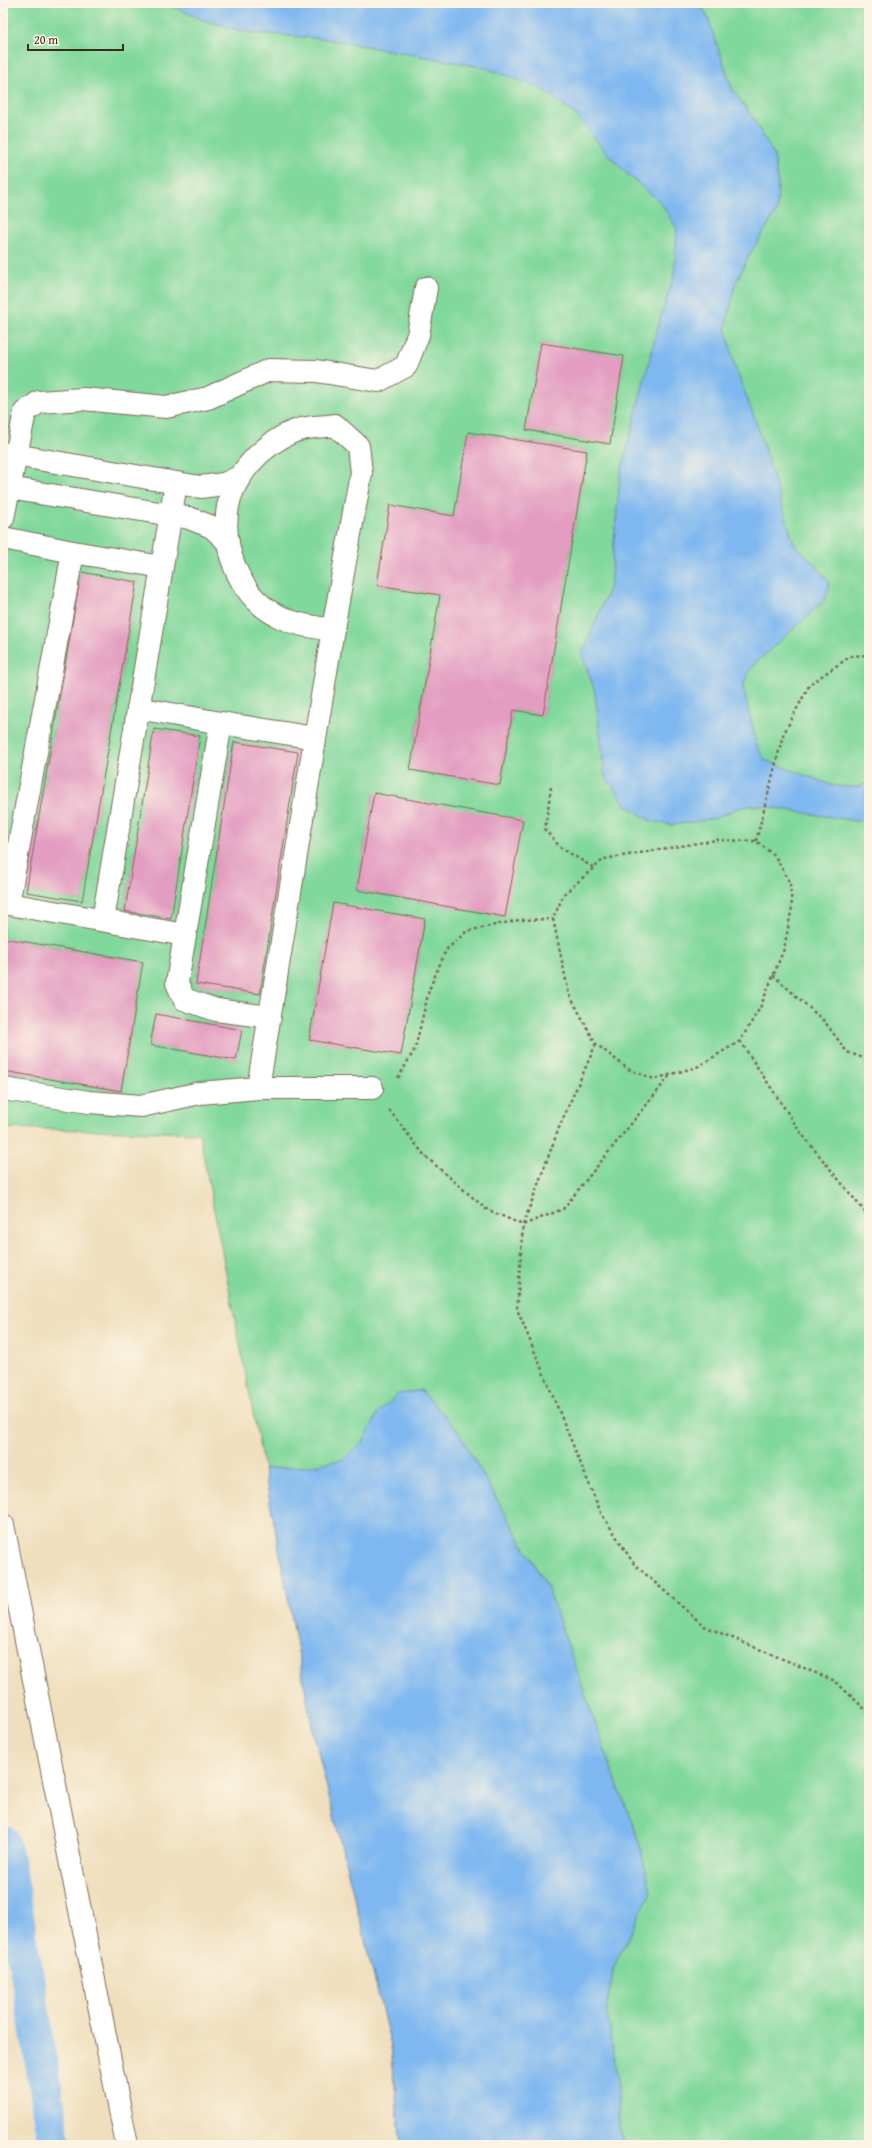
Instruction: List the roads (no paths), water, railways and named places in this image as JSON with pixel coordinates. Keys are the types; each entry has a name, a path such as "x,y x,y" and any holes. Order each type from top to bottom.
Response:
{"street":[{"path":"3,518 10,454 25,412 39,402 83,398 166,407 208,398 269,370 316,371 378,381 406,366 418,335 426,288"},
{"path":"258,1088 333,629 361,473 358,446 335,425 301,429 270,444 246,468 230,498 226,532 233,566 251,595 276,616 307,628 333,629"},
{"path":"10,454 176,483 206,486 224,484 241,476"},
{"path":"103,920 176,483"},
{"path":"6,487 189,518 212,527 228,542"},
{"path":"3,538 162,567"},
{"path":"74,552 6,904 185,935"},
{"path":"138,708 316,738"},
{"path":"221,723 176,983 184,999 216,1010 270,1017"},
{"path":"3,1089 89,1102 141,1106 200,1093 258,1088 372,1088"},
{"path":"3,1525 127,2145"}],"water":[{"path":"165,3 700,3 707,16 733,90 752,116 774,155 778,184 777,211 748,257 735,285 726,328 735,367 757,424 794,544 814,563 829,582 829,590 824,601 752,666 743,686 757,746 765,760 834,786 857,787 869,783 869,820 855,821 757,805 738,808 716,818 673,825 650,821 625,804 605,776 595,692 582,655 610,586 620,476 659,322 674,275 677,229 661,203 626,173 602,148 575,114 539,87 482,67 326,39 246,32 203,20"},
{"path":"421,1390 456,1428 547,1586 611,1768 638,1838 651,1892 614,1966 607,2007 618,2086 619,2130 624,2145 401,2145 391,2045 313,1731 264,1469 310,1466 344,1459 364,1441 378,1413 398,1394"}],"waterway":[{"path":"3,1841 10,1871 55,2145"}]}
